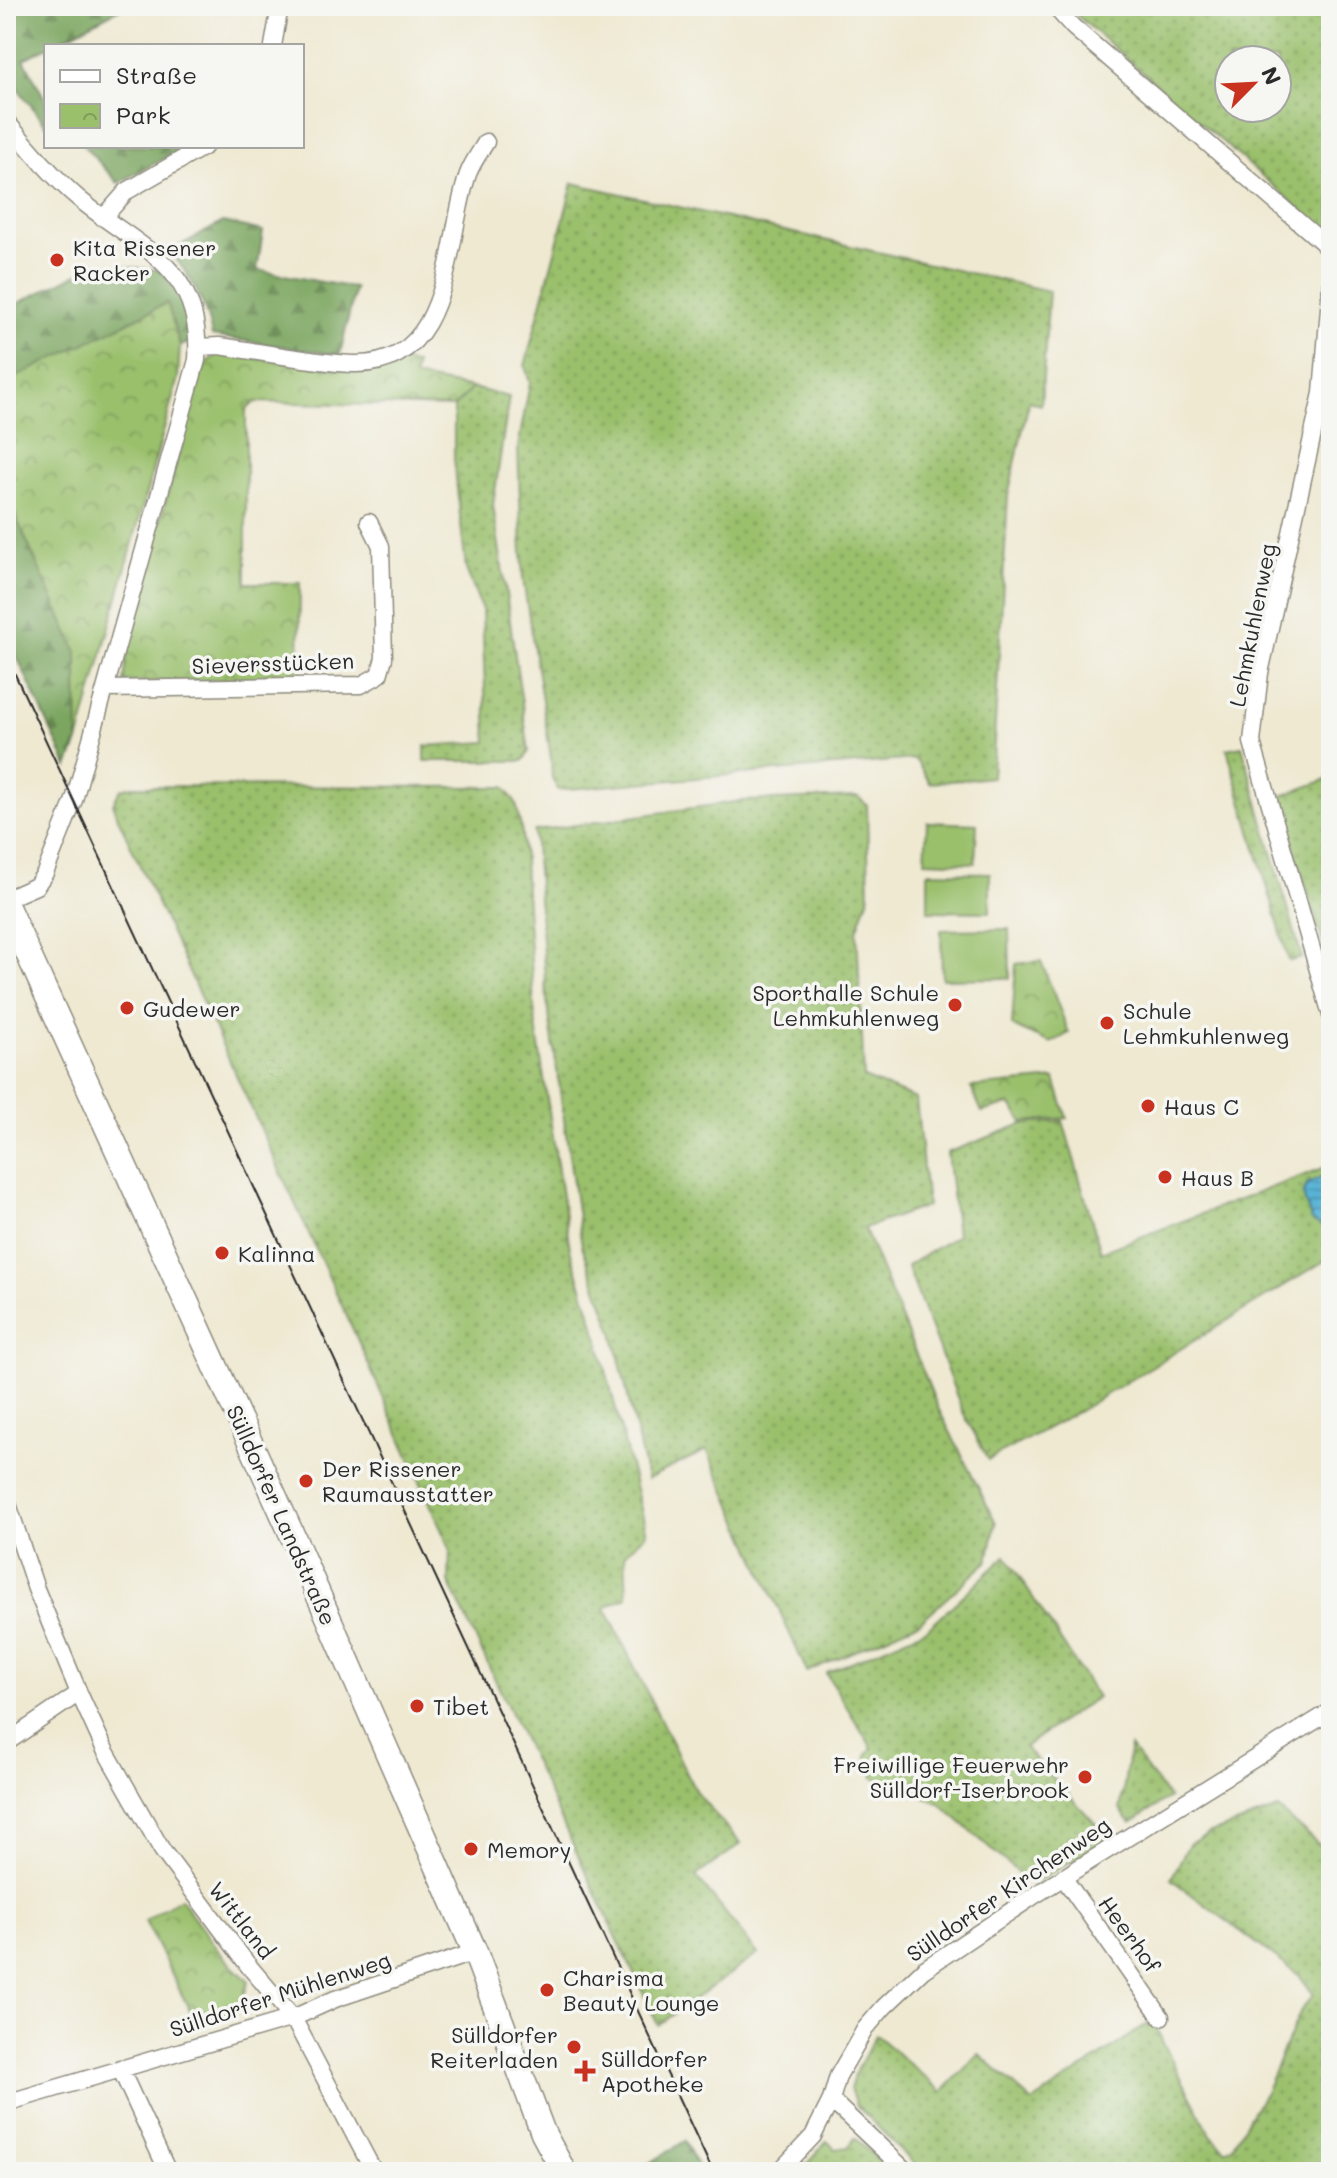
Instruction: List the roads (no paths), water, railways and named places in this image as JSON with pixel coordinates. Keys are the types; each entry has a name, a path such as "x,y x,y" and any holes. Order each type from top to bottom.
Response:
{"main road":[{"name":"Sülldorfer Landstraße","path":"6,902 272,1489 475,1952 543,2133 564,2172"},
{"name":"Sülldorfer Landstraße","path":"542,2172 543,2133"}],"street":[{"path":"273,44 280,6"},
{"path":"1054,6 1095,46 1322,242 1329,253 1331,271"},
{"path":"6,121 73,193 161,260 175,275 194,311 198,347 197,360 74,800 45,873 36,886 6,902"},
{"path":"198,347 219,346 355,364 396,355 407,349 434,314 468,173 486,142"},
{"path":"103,218 127,191 202,148"},
{"name":"Lehmkuhlenweg","path":"1331,284 1322,393 1260,673 1252,742 1331,1015"},
{"name":"Sieversstücken","path":"106,689 361,685 379,675 384,658 381,546 369,522"},
{"name":"Wittland","path":"6,1498 36,1589 105,1750 162,1850 248,1965 293,2018 374,2172"},
{"path":"6,1743 79,1693"},
{"name":"Sülldorfer Kirchenweg","path":"779,2172 813,2136 831,2100 838,2076 865,2029 884,2007 947,1952 1331,1711"},
{"name":"Heerhof","path":"1063,1877 1161,2017"},
{"name":"Sülldorfer Mühlenweg","path":"6,2103 293,2018 335,1999 475,1952"},
{"path":"120,2068 165,2170"},
{"path":"831,2100 907,2172"}],"water":[{"path":"1331,1172 1331,1220 1321,1226 1312,1221 1303,1195 1307,1184"}],"tram line":[{"path":"6,655 713,2172"}],"place":[{"name":"Kita Rissener Racker","path":"57,260"},
{"name":"Sporthalle Schule Lehmkuhlenweg","path":"955,1005"},
{"name":"Gudewer","path":"127,1008"},
{"name":"Schule Lehmkuhlenweg","path":"1107,1023"},
{"name":"Haus C","path":"1148,1106"},
{"name":"Haus B","path":"1165,1177"},
{"name":"Kalinna","path":"222,1253"},
{"name":"Der Rissener Raumausstatter","path":"306,1481"},
{"name":"Tibet","path":"417,1706"},
{"name":"Freiwillige Feuerwehr Sülldorf-Iserbrook","path":"1085,1777"},
{"name":"Memory","path":"471,1849"},
{"name":"Charisma Beauty Lounge","path":"547,1990"},
{"name":"Sülldorfer Reiterladen","path":"574,2047"},
{"name":"Sülldorfer Apotheke","path":"585,2071"}]}
